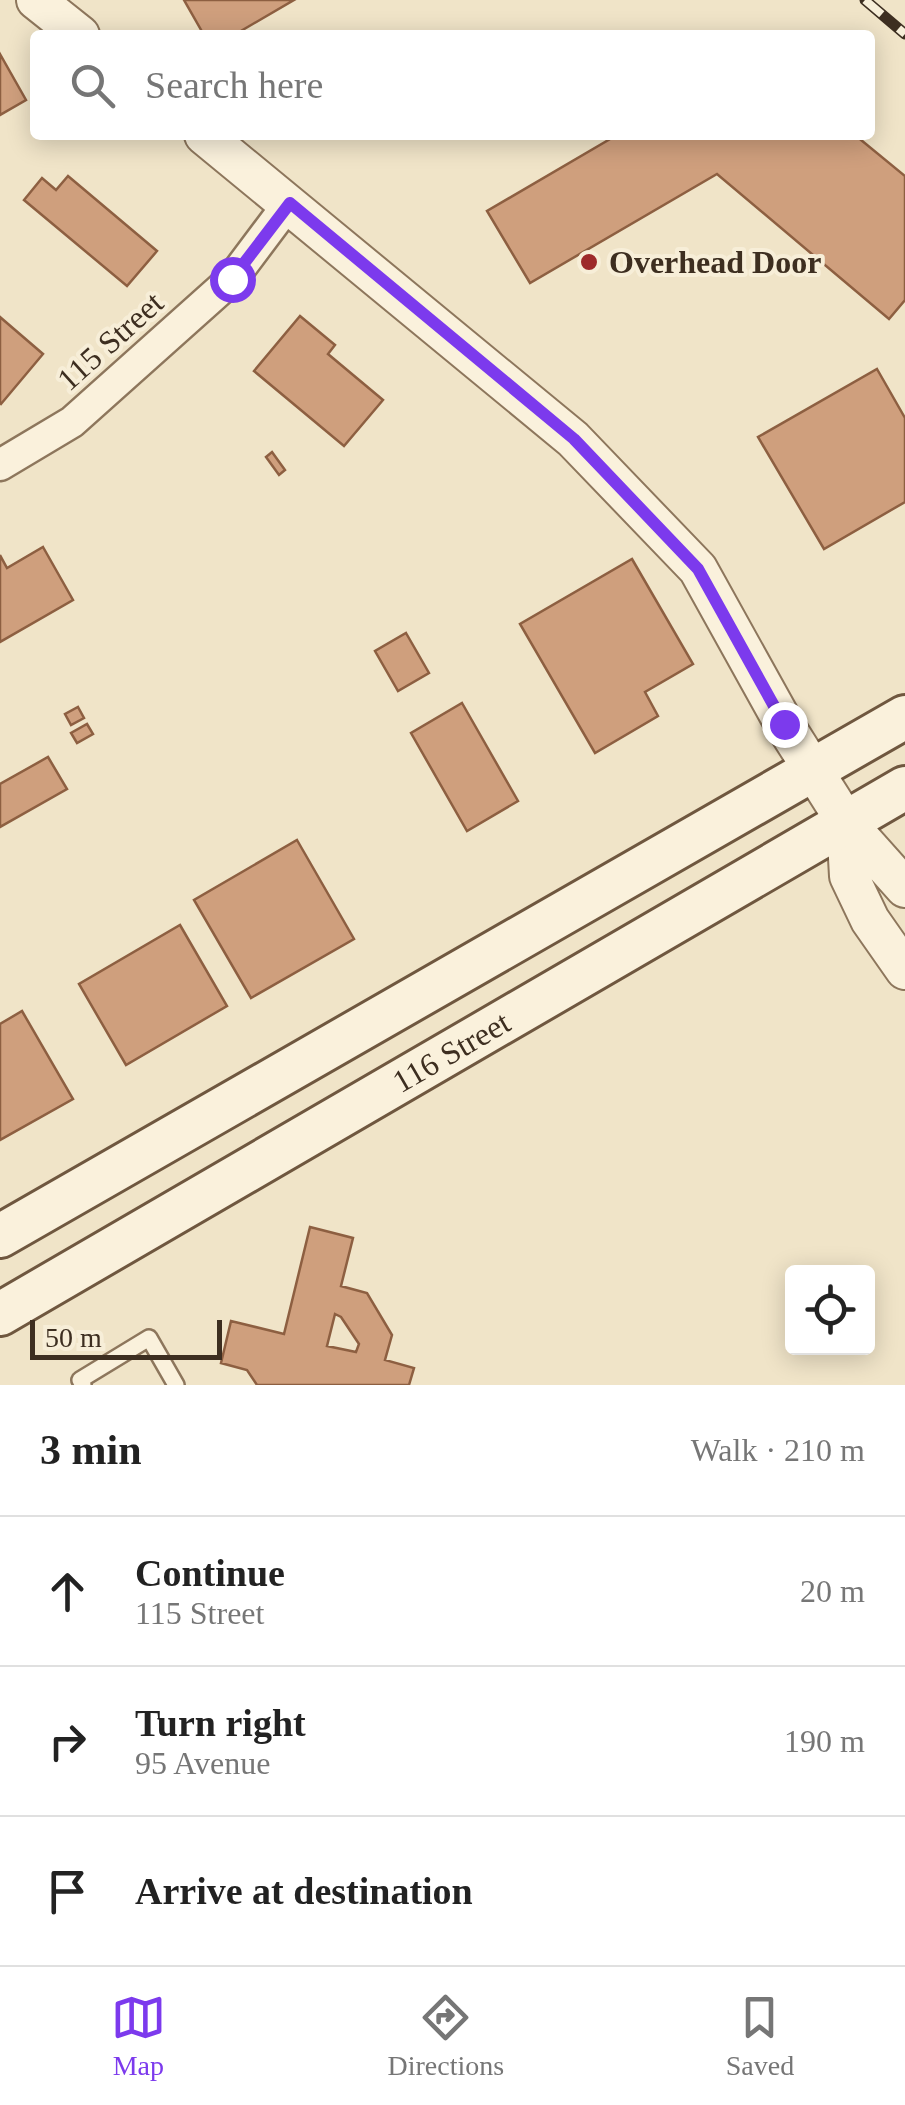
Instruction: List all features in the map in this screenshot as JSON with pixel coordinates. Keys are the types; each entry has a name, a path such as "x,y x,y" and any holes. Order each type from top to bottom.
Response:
{"main road":[{"name":"116 Street","path":"0,1236 905,717"},
{"name":"116 Street","path":"0,1314 905,788"}],"street":[{"path":"36,0 74,30"},
{"path":"210,140 574,439 698,569 846,822 905,888"},
{"name":"115 Street","path":"0,466 72,422 232,279 290,203"},
{"path":"846,822 849,876 870,920 905,970"}],"lane":[{"path":"83,1385 80,1380 148,1338 176,1385"}],"building":[{"path":"184,0 294,0 243,30 201,30"},
{"path":"0,54 26,100 0,115"},
{"path":"608,140 861,140 905,176 905,300 889,319 717,174 530,283 487,211"},
{"path":"68,176 157,251 127,286 24,200 42,178 56,190"},
{"path":"300,316 335,345 328,354 383,400 344,446 254,371"},
{"path":"0,317 43,354 1,404 0,403"},
{"path":"877,369 905,418 905,502 824,549 758,437"},
{"path":"272,452 285,470 279,475 266,457"},
{"path":"43,547 73,600 0,642 0,555 7,568"},
{"path":"632,559 693,664 645,692 658,716 595,753 520,624"},
{"path":"406,633 429,673 398,691 375,651"},
{"path":"462,703 518,801 467,831 411,733"},
{"path":"78,707 84,718 71,725 65,714"},
{"path":"87,724 93,734 77,743 71,733"},
{"path":"48,757 67,789 0,827 0,784"},
{"path":"297,840 354,939 251,998 194,900"},
{"path":"180,925 227,1006 126,1065 79,984"},
{"path":"22,1011 73,1099 0,1140 0,1024"},
{"path":"310,1227 353,1238 341,1286 367,1293 392,1335 385,1360 414,1368 409,1385 257,1385 247,1370 221,1363 231,1321 284,1334","holes":["335,1314 359,1344 356,1352 327,1346"]}],"railway":[{"path":"865,0 905,34"}],"place":[{"name":"Overhead Door","path":"589,262"}],"route":[{"path":"232,279 290,203 574,439 698,569 784,724"}]}
